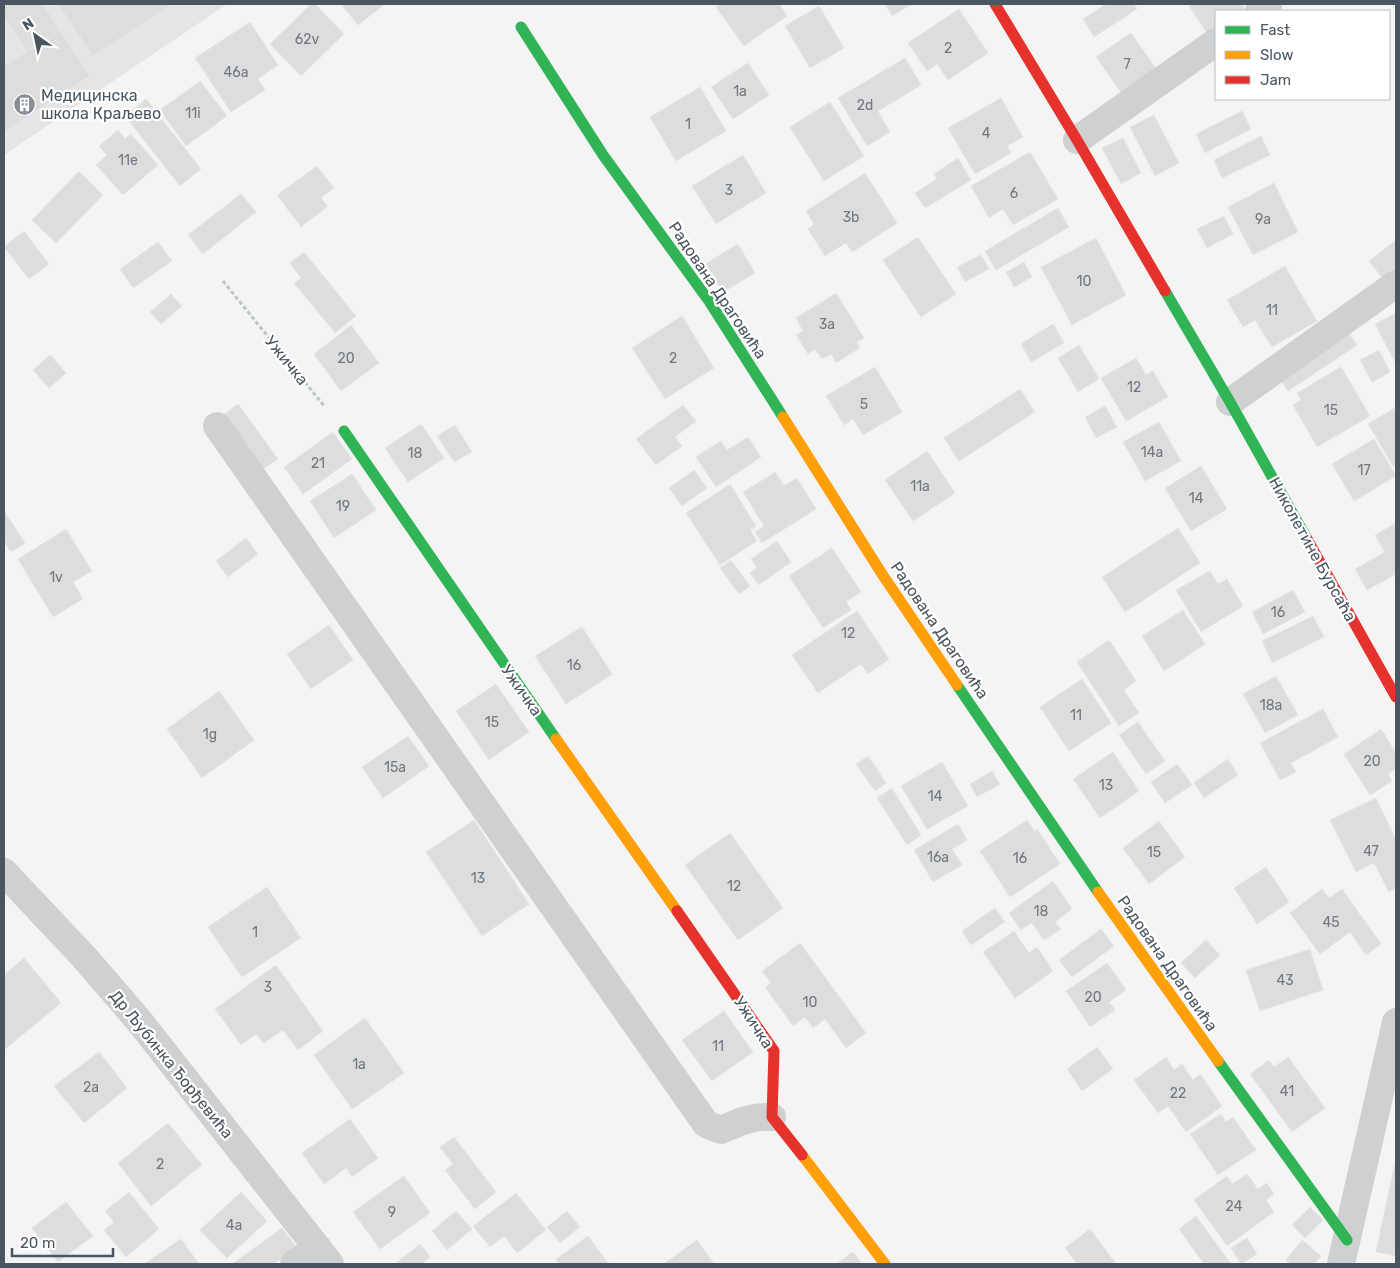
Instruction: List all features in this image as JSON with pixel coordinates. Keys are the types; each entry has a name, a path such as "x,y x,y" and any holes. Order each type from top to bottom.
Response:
{"street":[{"name":"Николетине Бурсаћа","path":"995,4 1230,402 1396,697"},
{"name":"Радована Драговића","path":"521,27 603,155 709,301 882,574 1344,1252"},
{"path":"1077,140 1215,43"},
{"path":"1230,402 1396,284"},
{"path":"217,426 706,1124 721,1130 745,1120 760,1117 772,1118 796,1146 885,1264"},
{"name":"Ужичка","path":"344,431 774,1051 772,1118"},
{"name":"Др Љубинка Ђорђевића","path":"4,872 84,957 140,1022 324,1256"},
{"path":"1344,1252 1396,1022"},
{"path":"294,1264 324,1256"}],"path":[{"name":"Ужичка","path":"222,281 344,431"}],"shaded area":[{"path":"4,4 227,4 4,155"}],"building":[{"path":"4,4 43,4 60,30 27,51 4,16"},
{"path":"58,4 172,4 93,56"},
{"path":"311,4 315,4 344,34 301,76 270,44"},
{"path":"341,4 385,4 358,25"},
{"path":"720,4 779,4 787,16 744,46 716,7"},
{"path":"885,4 912,4 892,16"},
{"path":"1106,4 1134,4 1137,9 1094,37 1083,19"},
{"path":"1188,4 1242,4 1245,9 1244,10 1215,10 1215,28 1207,33"},
{"path":"819,6 844,48 810,68 785,26"},
{"path":"959,9 988,53 948,80 937,64 927,71 908,43"},
{"path":"250,22 278,65 258,79 265,90 231,112 195,58"},
{"name":"Медицинска школа Краљево","path":"60,30 90,76 4,132 4,60 7,64"},
{"path":"1131,33 1157,70 1122,94 1096,57"},
{"path":"905,58 921,85 878,111 890,132 867,146 838,98"},
{"path":"748,63 769,95 733,119 711,87"},
{"path":"200,81 227,116 186,146 160,110"},
{"path":"700,87 726,131 676,161 650,117"},
{"path":"1001,98 1023,137 1007,146 1011,153 975,174 948,128"},
{"path":"146,99 201,169 180,186 125,116"},
{"path":"830,102 864,156 824,181 790,127"},
{"path":"1242,111 1251,129 1205,153 1196,134"},
{"path":"1154,115 1179,163 1155,176 1130,127"},
{"path":"118,130 125,139 131,134 158,165 123,195 96,165 107,155 99,146"},
{"path":"1261,136 1270,155 1222,178 1214,160"},
{"path":"1123,138 1141,173 1121,184 1102,148"},
{"path":"1030,152 1058,199 1013,225 1003,209 989,218 971,186"},
{"path":"743,155 766,193 716,224 692,186"},
{"path":"958,158 971,180 925,208 915,193 937,179 934,174"},
{"path":"317,166 334,188 321,198 328,206 301,227 277,195"},
{"path":"79,171 103,195 56,243 32,220"},
{"path":"865,173 897,223 852,252 846,243 825,256 808,229 814,224 806,211"},
{"path":"1274,183 1298,232 1253,255 1228,207"},
{"path":"241,194 256,212 203,254 188,235"},
{"path":"1058,208 1069,227 996,270 985,251"},
{"path":"1224,216 1233,234 1207,248 1197,229"},
{"path":"24,231 49,264 29,279 4,247"},
{"path":"918,237 956,294 921,317 883,260"},
{"path":"1096,238 1126,295 1072,325 1041,267"},
{"path":"1396,240 1396,277 1387,284 1369,261"},
{"path":"158,242 172,261 133,288 120,269"},
{"path":"738,244 755,273 723,292 705,264"},
{"path":"304,252 356,316 335,333 294,283 301,278 290,263"},
{"path":"981,255 989,269 965,282 957,267"},
{"path":"1024,262 1032,277 1014,287 1006,272"},
{"path":"1285,266 1317,321 1272,347 1255,320 1243,327 1227,300"},
{"path":"836,293 864,338 857,342 860,348 836,363 831,354 822,359 815,349 808,354 796,335 803,331 796,318"},
{"path":"171,294 182,306 161,324 150,312"},
{"path":"1396,313 1396,364 1375,324"},
{"path":"682,316 714,368 665,399 632,348"},
{"path":"1053,324 1064,343 1031,362 1021,344"},
{"path":"351,325 379,363 341,391 314,354"},
{"path":"1348,332 1357,345 1288,391 1279,378"},
{"path":"1079,345 1099,379 1078,392 1058,358"},
{"path":"1379,350 1390,372 1372,382 1360,360"},
{"path":"50,355 66,373 49,388 33,370"},
{"path":"1136,358 1146,375 1153,371 1168,397 1126,421 1101,378"},
{"path":"875,367 902,412 863,435 853,419 844,425 826,396"},
{"path":"1341,367 1370,416 1317,447 1293,405 1301,400 1297,393"},
{"path":"1020,389 1035,412 959,461 944,438"},
{"path":"238,404 278,459 263,469 223,415"},
{"path":"683,405 696,421 675,437 682,446 656,465 636,439"},
{"path":"1105,406 1117,427 1096,438 1085,417"},
{"path":"1396,407 1396,464 1393,466 1368,424"},
{"path":"1159,422 1181,461 1145,481 1123,442"},
{"path":"421,424 444,458 408,482 385,448"},
{"path":"455,425 472,452 454,462 437,436"},
{"path":"333,432 352,459 303,494 284,467"},
{"path":"748,437 761,457 716,487 696,457 721,441 727,450"},
{"path":"1374,439 1396,476 1354,501 1332,464"},
{"path":"927,451 955,493 913,521 885,480"},
{"path":"1201,466 1227,509 1191,531 1165,488"},
{"path":"694,470 707,488 682,506 669,488"},
{"path":"775,472 784,486 797,478 816,509 762,543 755,532 764,526 743,492"},
{"path":"352,474 376,510 334,538 310,501"},
{"path":"730,484 756,526 750,530 757,541 720,565 686,513"},
{"path":"4,511 25,543 11,552 4,542"},
{"path":"1396,523 1396,574 1367,590 1355,569 1385,552 1375,535"},
{"path":"1178,528 1200,563 1125,612 1102,577"},
{"path":"66,529 92,571 73,582 83,599 53,617 18,559"},
{"path":"246,538 258,554 228,577 216,561"},
{"path":"777,541 791,562 759,585 750,573 757,568 751,559"},
{"path":"832,548 861,592 846,602 851,610 823,628 789,576"},
{"path":"731,560 750,586 739,594 720,568"},
{"path":"1210,571 1218,584 1227,579 1243,606 1201,632 1176,590"},
{"path":"1293,590 1305,612 1263,634 1252,612"},
{"path":"1183,610 1205,644 1164,671 1142,636"},
{"path":"857,611 889,659 868,674 861,664 818,693 792,655"},
{"path":"1313,616 1324,637 1272,663 1262,641"},
{"path":"329,625 353,660 311,689 287,654"},
{"path":"582,627 612,674 566,704 535,656"},
{"path":"1109,640 1136,681 1124,690 1139,713 1119,726 1077,662"},
{"path":"1276,676 1298,715 1265,733 1243,694"},
{"path":"1082,679 1111,723 1069,751 1040,707"},
{"path":"496,684 529,732 489,760 456,711"},
{"path":"219,691 254,740 202,778 167,729"},
{"path":"1323,709 1338,737 1291,763 1296,772 1280,780 1260,743"},
{"path":"1138,722 1165,761 1146,774 1119,735"},
{"path":"1381,729 1396,753 1396,769 1388,774 1392,781 1370,795 1344,754"},
{"path":"408,736 429,766 383,798 362,767"},
{"path":"1113,752 1139,791 1100,818 1073,779"},
{"path":"868,756 886,783 875,791 856,764"},
{"path":"1228,759 1238,775 1204,798 1194,782"},
{"path":"942,762 968,806 927,829 901,786"},
{"path":"1177,764 1192,785 1165,803 1151,782"},
{"path":"992,771 1000,784 977,797 970,784"},
{"path":"892,788 921,835 907,845 877,798"},
{"path":"1376,798 1396,840 1396,888 1389,892 1374,863 1356,872 1330,820"},
{"path":"474,820 529,904 482,936 426,852"},
{"path":"1027,820 1035,832 1037,829 1060,864 1010,897 980,851"},
{"path":"1159,821 1185,857 1149,884 1123,848"},
{"path":"958,824 967,840 952,849 962,865 933,882 914,850"},
{"path":"730,833 783,908 738,940 685,865"},
{"path":"1266,867 1289,902 1257,924 1234,888"},
{"path":"1053,881 1072,909 1055,922 1061,929 1044,940 1032,923 1021,930 1009,913"},
{"path":"267,887 301,938 242,977 208,927"},
{"path":"1322,889 1329,898 1342,889 1381,944 1366,955 1350,932 1320,954 1290,913"},
{"path":"995,908 1005,922 971,945 962,931"},
{"path":"1101,929 1114,946 1072,977 1059,960"},
{"path":"1014,931 1029,953 1037,947 1053,971 1015,998 983,952"},
{"path":"1206,940 1220,955 1195,978 1181,963"},
{"path":"800,943 866,1033 846,1048 825,1019 813,1028 805,1017 793,1026 765,987 771,983 762,971"},
{"path":"1310,949 1323,990 1260,1011 1246,970"},
{"path":"24,958 61,1003 4,1050 4,975"},
{"path":"1107,963 1126,990 1109,1002 1115,1010 1090,1027 1066,991"},
{"path":"276,965 323,1031 298,1050 283,1030 264,1043 256,1034 241,1045 215,1009"},
{"path":"724,1011 753,1052 712,1081 682,1040"},
{"path":"365,1018 404,1073 352,1109 314,1055"},
{"path":"1097,1047 1113,1069 1082,1091 1067,1069"},
{"path":"99,1052 127,1088 84,1123 54,1086"},
{"path":"1166,1057 1174,1070 1182,1064 1193,1080 1200,1074 1222,1106 1186,1132 1168,1106 1158,1113 1134,1080"},
{"path":"1288,1057 1325,1108 1292,1132 1250,1074 1269,1060 1274,1067"},
{"path":"1221,1114 1226,1122 1233,1117 1256,1150 1218,1175 1190,1134"},
{"path":"350,1119 378,1158 352,1177 346,1168 324,1184 302,1153"},
{"path":"168,1123 202,1165 151,1206 118,1163"},
{"path":"454,1137 496,1192 475,1209 445,1170 453,1164 440,1147"},
{"path":"1396,1158 1396,1256 1376,1252"},
{"path":"1247,1174 1258,1189 1267,1183 1274,1194 1266,1200 1274,1212 1227,1246 1194,1200 1227,1176 1232,1184"},
{"path":"404,1176 430,1213 380,1249 353,1212"},
{"path":"129,1192 159,1229 126,1257 104,1230 114,1222 105,1211"},
{"path":"241,1192 267,1221 227,1258 200,1230"},
{"path":"516,1193 546,1230 517,1253 504,1236 490,1247 473,1226"},
{"path":"66,1202 93,1236 58,1262 32,1228"},
{"path":"1310,1207 1323,1220 1305,1238 1292,1225"},
{"path":"456,1211 472,1229 447,1250 432,1231"},
{"path":"567,1211 580,1227 560,1243 547,1227"},
{"path":"1196,1216 1231,1264 1204,1264 1179,1229"},
{"path":"282,1228 297,1248 274,1264 232,1264"},
{"path":"1090,1229 1116,1264 1077,1264 1065,1248"},
{"path":"588,1236 608,1263 559,1264 556,1259"},
{"path":"1247,1238 1257,1254 1241,1264 1231,1248"},
{"path":"181,1239 199,1264 144,1264"},
{"path":"697,1240 714,1264 665,1263"},
{"path":"1302,1240 1321,1256 1314,1264 1291,1264 1286,1260"},
{"path":"420,1244 430,1257 421,1264 395,1264"},
{"path":"853,1252 862,1264 836,1264"}],"traffic: fast":[{"path":"521,27 603,155 709,301 783,417"},
{"path":"1165,291 1307,539"},
{"path":"344,431 556,739"},
{"path":"957,685 1098,892"},
{"path":"1218,1061 1347,1240"}],"traffic: slow":[{"path":"783,417 882,574 957,685"},
{"path":"556,739 677,911"},
{"path":"1098,892 1218,1061"},
{"path":"802,1155 885,1264"}],"traffic: jam":[{"path":"995,4 1165,291"},
{"path":"1307,539 1396,697"},
{"path":"677,911 774,1051 772,1117 802,1155"}],"place":[{"name":"Медицинска школа Краљево","path":"25,104"}]}
